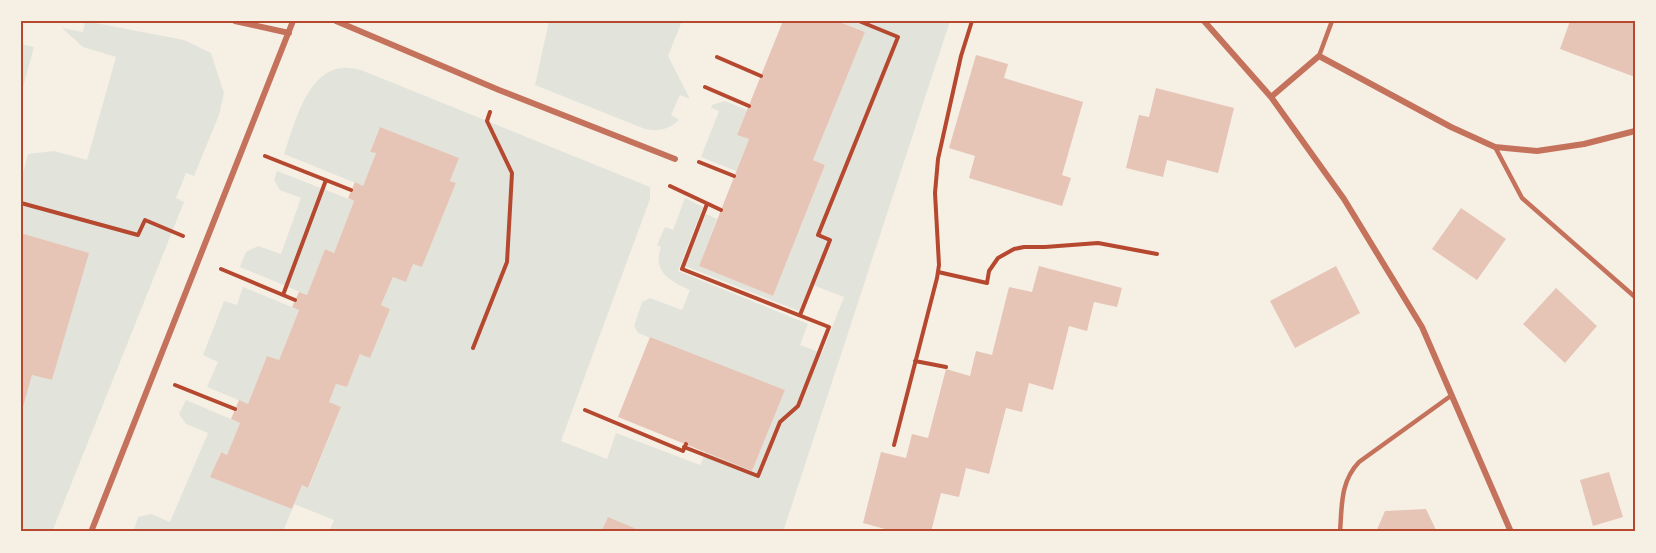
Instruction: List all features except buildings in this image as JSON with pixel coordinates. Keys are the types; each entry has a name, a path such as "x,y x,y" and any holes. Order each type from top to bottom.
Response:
{"street":[{"path":"235,21 289,33"},
{"path":"91,532 293,21"},
{"path":"336,21 499,90 675,159"},
{"path":"1203,21 1271,97 1344,199 1416,317 1511,532"},
{"path":"1271,97 1319,56 1451,127 1495,147 1537,151 1584,144 1635,131"}],"lane":[{"path":"1319,56 1332,21"},
{"path":"1495,147 1522,198 1635,297"},
{"path":"1340,532 1346,479 1351,470 1452,395"}],"path":[{"path":"800,315 830,240 818,235 898,37 859,21"},
{"path":"894,445 938,272 935,193 938,159 961,56 972,21"},
{"path":"717,57 761,76"},
{"path":"705,87 749,106"},
{"path":"473,348 507,262 512,173 487,121 499,90"},
{"path":"244,147 351,190"},
{"path":"697,161 734,176"},
{"path":"284,295 326,180"},
{"path":"666,185 721,210"},
{"path":"21,203 138,235 145,220 206,245"},
{"path":"585,410 683,451 685,446 758,476 780,422 798,406 829,327 682,269 707,204"},
{"path":"938,272 987,283 989,271 998,258 1024,247 1098,243 1157,254"},
{"path":"200,260 295,300"},
{"path":"915,361 945,368"},
{"path":"153,376 235,409"}],"shaded area":[{"path":"85,21 184,40 211,53 224,93 219,115 194,176 186,173 176,198 184,202 52,532 21,532 21,414 32,375 52,380 88,253 21,233 21,180 28,154 54,151 87,160 116,57 83,47 62,28 83,32"},
{"path":"549,21 682,21 668,56 690,99 680,95 671,115 679,120 664,129 645,129 535,85"},
{"path":"837,21 950,21 783,532 644,532 608,517 601,532 329,532 334,520 294,504 302,485 309,487 341,407 329,402 336,384 347,387 360,354 390,309 381,305 393,277 406,282 413,264 422,267 456,183 450,181 458,158 380,127 370,151 376,153 363,186 284,154 304,101 319,79 342,68 361,70 650,187 650,199 561,441 607,459 616,433 700,465 706,452 752,471 785,390 638,333 634,326 642,302 650,298 682,310 690,290 670,279 661,270 659,256 661,247 657,245 665,227 673,230 685,198 703,207 678,271 808,324 800,345 822,353 844,297 810,284 799,311 685,266 706,214 717,219 699,266 773,296 825,165 813,160 865,32"},
{"path":"21,44 34,47 21,95"},
{"path":"725,101 747,110 737,135 749,139 736,171 701,157 719,111 711,108 712,105"},
{"path":"277,171 354,201 334,253 325,249 307,295 240,267 246,252 258,246 281,254 301,198 280,190 274,180"},
{"path":"243,287 299,310 279,360 267,356 248,404 207,387 218,362 203,355 224,301 237,305"},
{"path":"186,400 240,423 227,455 220,452 211,477 292,509 283,532 133,532 138,517 151,514 170,522 208,433 186,424 179,414"}]}
